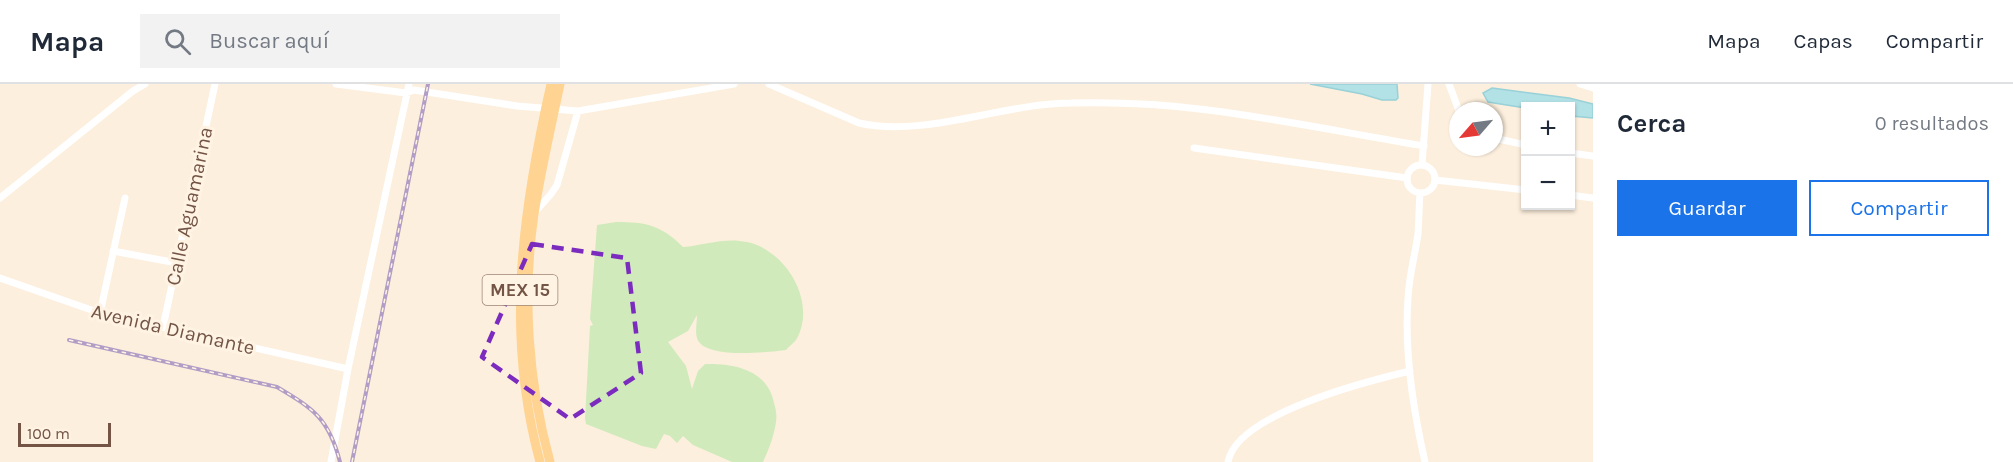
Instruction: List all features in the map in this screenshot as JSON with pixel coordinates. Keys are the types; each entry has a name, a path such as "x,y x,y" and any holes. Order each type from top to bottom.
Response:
{"main road":[{"name":"MEX 15","path":"550,462 537,401 530,346 529,272 534,213 551,84"},
{"name":"MEX 15","path":"540,462 522,377 519,304 526,218 548,120 560,84"}],"street":[{"path":"0,198 145,84"},
{"name":"Calle Aguamarina","path":"163,327 215,84"},
{"path":"336,84 406,93 414,90 517,106 578,111 734,84"},
{"path":"331,462 348,369 409,84"},
{"path":"769,84 872,126 886,127 924,123 1046,104 1119,103 1207,110 1424,146"},
{"path":"1422,165 1428,84"},
{"path":"1449,84 1456,102"},
{"path":"1581,84 1593,87"},
{"path":"534,213 556,185 578,111"},
{"path":"1503,140 1521,144"},
{"path":"1194,148 1407,178"},
{"path":"1575,154 1593,156"},
{"path":"1422,165 1433,170 1435,180 1430,190 1420,193 1410,187 1407,178 1411,169 1422,165"},
{"path":"1435,180 1521,189"},
{"path":"1420,193 1418,234 1408,298 1410,371 1425,462"},
{"path":"1575,196 1593,198"},
{"path":"100,313 125,198"},
{"path":"113,251 177,263"},
{"name":"Avenida Diamante","path":"0,278 100,313 348,369"},
{"path":"1228,462 1236,444 1269,419 1346,388 1410,371"}],"highlighted area":[{"path":"532,244 627,258 641,373 570,419 482,357"}],"green space":[{"path":"616,222 653,226 683,247 723,241 747,242 774,255 794,280 803,310 802,325 796,340 786,350 738,353 711,349 702,345 697,338 697,315 688,331 668,342 686,366 692,389 698,371 705,364 738,367 757,376 765,383 771,392 776,417 773,437 763,462 732,462 693,445 683,436 677,443 664,434 656,449 642,446 586,424 590,326 593,325 590,319 597,225"}],"water":[{"path":"1310,84 1397,84 1398,98 1382,100"},
{"path":"1492,88 1569,98 1593,104 1593,118 1575,116 1575,102 1521,102 1521,107 1503,104 1503,102 1488,102 1483,93"}],"railway":[{"path":"352,462 428,84"},
{"path":"69,340 277,387 310,409 325,425 336,447 340,462"}]}
